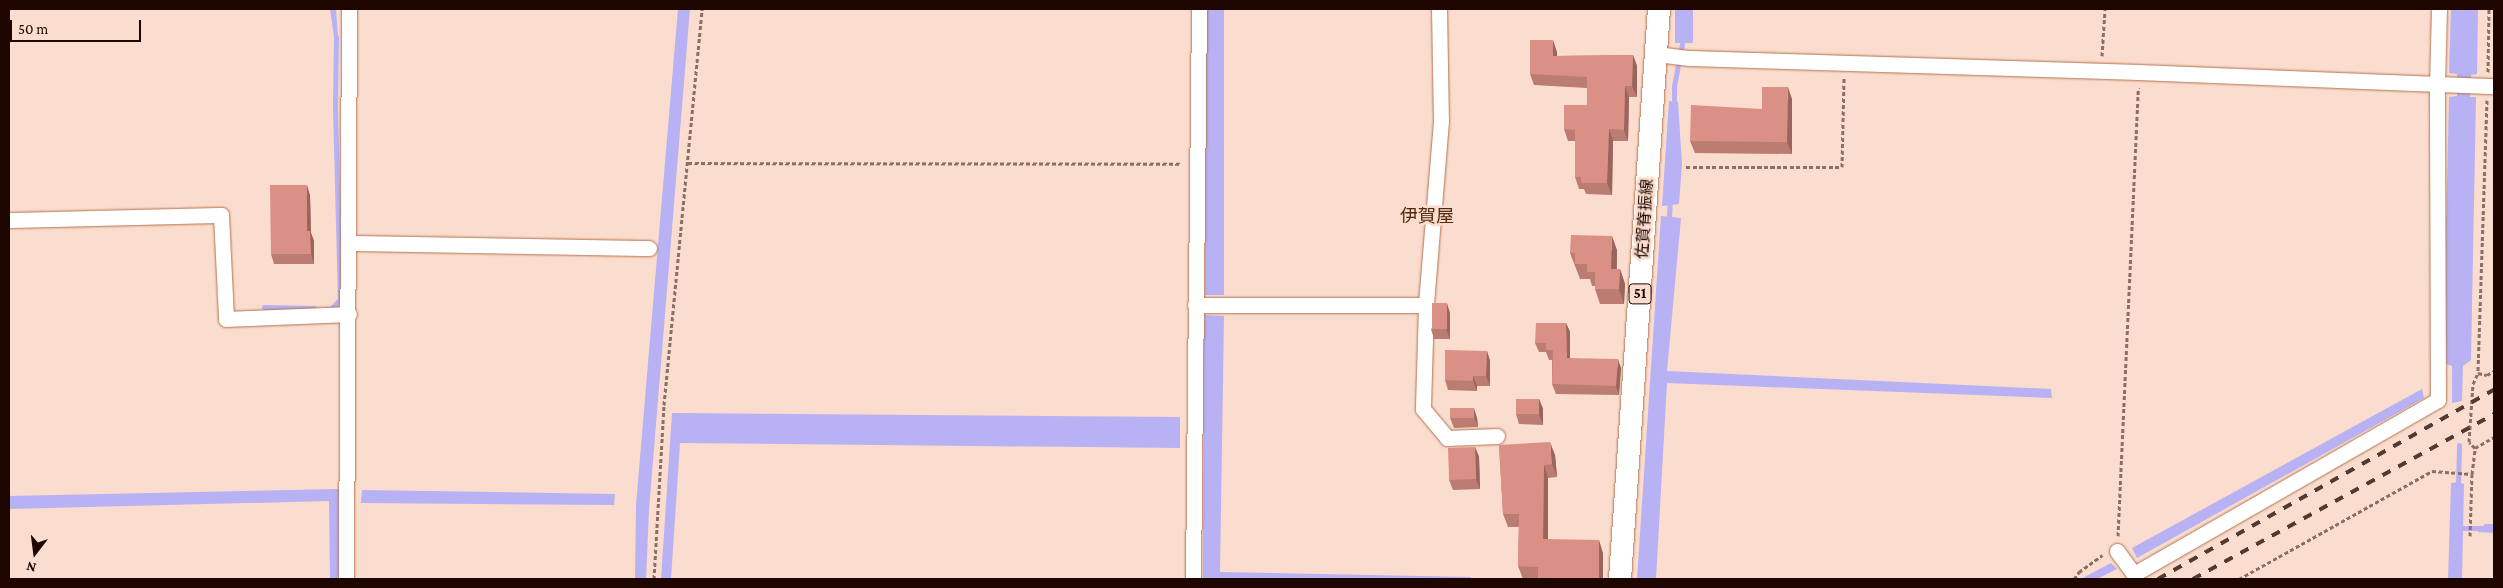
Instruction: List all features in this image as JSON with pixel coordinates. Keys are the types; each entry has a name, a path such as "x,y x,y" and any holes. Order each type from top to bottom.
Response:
{"main road":[{"name":"佐賀脊振線","path":"1620,579 1661,54 1659,9"}],"street":[{"path":"346,579 349,314 349,9"},
{"path":"1193,579 1199,9"},
{"path":"1439,9 1441,121 1426,305 1423,409 1447,438 1497,436"},
{"path":"2118,551 2134,574 2438,400 2444,85 2439,9"},
{"path":"1661,54 1690,58 2139,72 2486,86"},
{"path":"9,220 221,215 226,319 349,314"},
{"path":"349,243 649,248"},
{"path":"1196,305 1426,305"}],"path":[{"path":"654,579 664,405 702,9"},
{"path":"2102,71 2105,9"},
{"path":"2475,448 2469,442 2473,384 2478,372 2489,9"},
{"path":"1686,167 1842,167 1844,63"},
{"path":"2074,579 2079,572 2106,552 2118,551 2139,72"},
{"path":"688,164 1197,164"},
{"path":"2478,372 2487,375 2494,371"},
{"path":"2475,448 2494,437"},
{"path":"2470,536 2472,474 2475,448"},
{"path":"2239,579 2432,471 2472,474"}],"shaded area":[{"path":"330,9 336,9 338,37 334,37"},
{"path":"678,9 690,9 649,510 646,579 635,579 636,505"},
{"path":"1205,9 1224,9 1224,295 1205,295"},
{"path":"1675,9 1693,9 1693,43 1675,43"},
{"path":"2451,9 2478,9 2477,74 2471,75 2470,97 2476,97 2471,360 2463,366 2462,401 2452,403 2452,366 2443,363 2449,97 2457,96 2457,74 2449,73"},
{"path":"1669,101 1678,102 1682,164 1679,204 1662,206"},
{"path":"1661,216 1681,218 1667,371 2051,389 2052,398 1667,383 1656,579 1637,579"},
{"path":"1204,315 1224,316 1220,572 1471,577 1471,579 1203,579"},
{"path":"2422,389 2424,398 2137,558 2132,548"},
{"path":"672,413 1180,417 1180,448 680,443 671,579 661,579"},
{"path":"2458,482 2464,484 2462,579 2448,579 2451,483"},
{"path":"339,489 339,579 330,579 329,501 9,509 9,496"},
{"path":"362,490 615,494 614,505 361,503"},
{"path":"2485,524 2494,524 2494,533 2478,532"},
{"path":"2111,563 2117,569 2097,579 2081,579"}],"building":[{"path":"1530,40 1553,40 1553,56 1633,55 1632,86 1625,86 1624,130 1609,129 1607,183 1581,183 1581,177 1575,177 1575,130 1564,129 1564,105 1587,105 1587,77 1530,74"},
{"path":"1762,87 1788,87 1787,142 1690,141 1691,105 1762,109"},
{"path":"270,185 307,185 307,231 310,231 311,254 271,254"},
{"path":"1571,235 1612,236 1611,269 1620,269 1619,289 1595,289 1595,272 1587,272 1587,264 1575,264 1575,253 1570,253"},
{"path":"1432,303 1447,303 1447,329 1432,329"},
{"path":"1536,323 1566,323 1567,358 1618,359 1616,386 1552,384 1553,350 1546,350 1546,343 1535,343"},
{"path":"1445,350 1487,351 1486,376 1473,376 1473,381 1445,380"},
{"path":"1516,399 1539,399 1539,414 1516,414"},
{"path":"1450,408 1474,408 1474,418 1450,418"},
{"path":"1550,442 1552,464 1544,465 1543,539 1599,540 1599,579 1538,579 1538,567 1518,566 1519,514 1503,514 1499,445"},
{"path":"1475,447 1476,479 1449,480 1448,448"}],"waterway":[{"path":"327,309 331,309 340,299 335,103 336,37"},
{"path":"1674,107 1674,86 1682,44"},
{"path":"1669,217 1670,200"},
{"path":"264,307 314,308"},
{"path":"2458,489 2459,445"},
{"path":"2463,528 2481,528"}],"railway":[{"path":"2158,579 2494,390"},
{"path":"2193,579 2494,414"}],"district":[{"name":"伊賀屋","path":"1427,216"}]}
